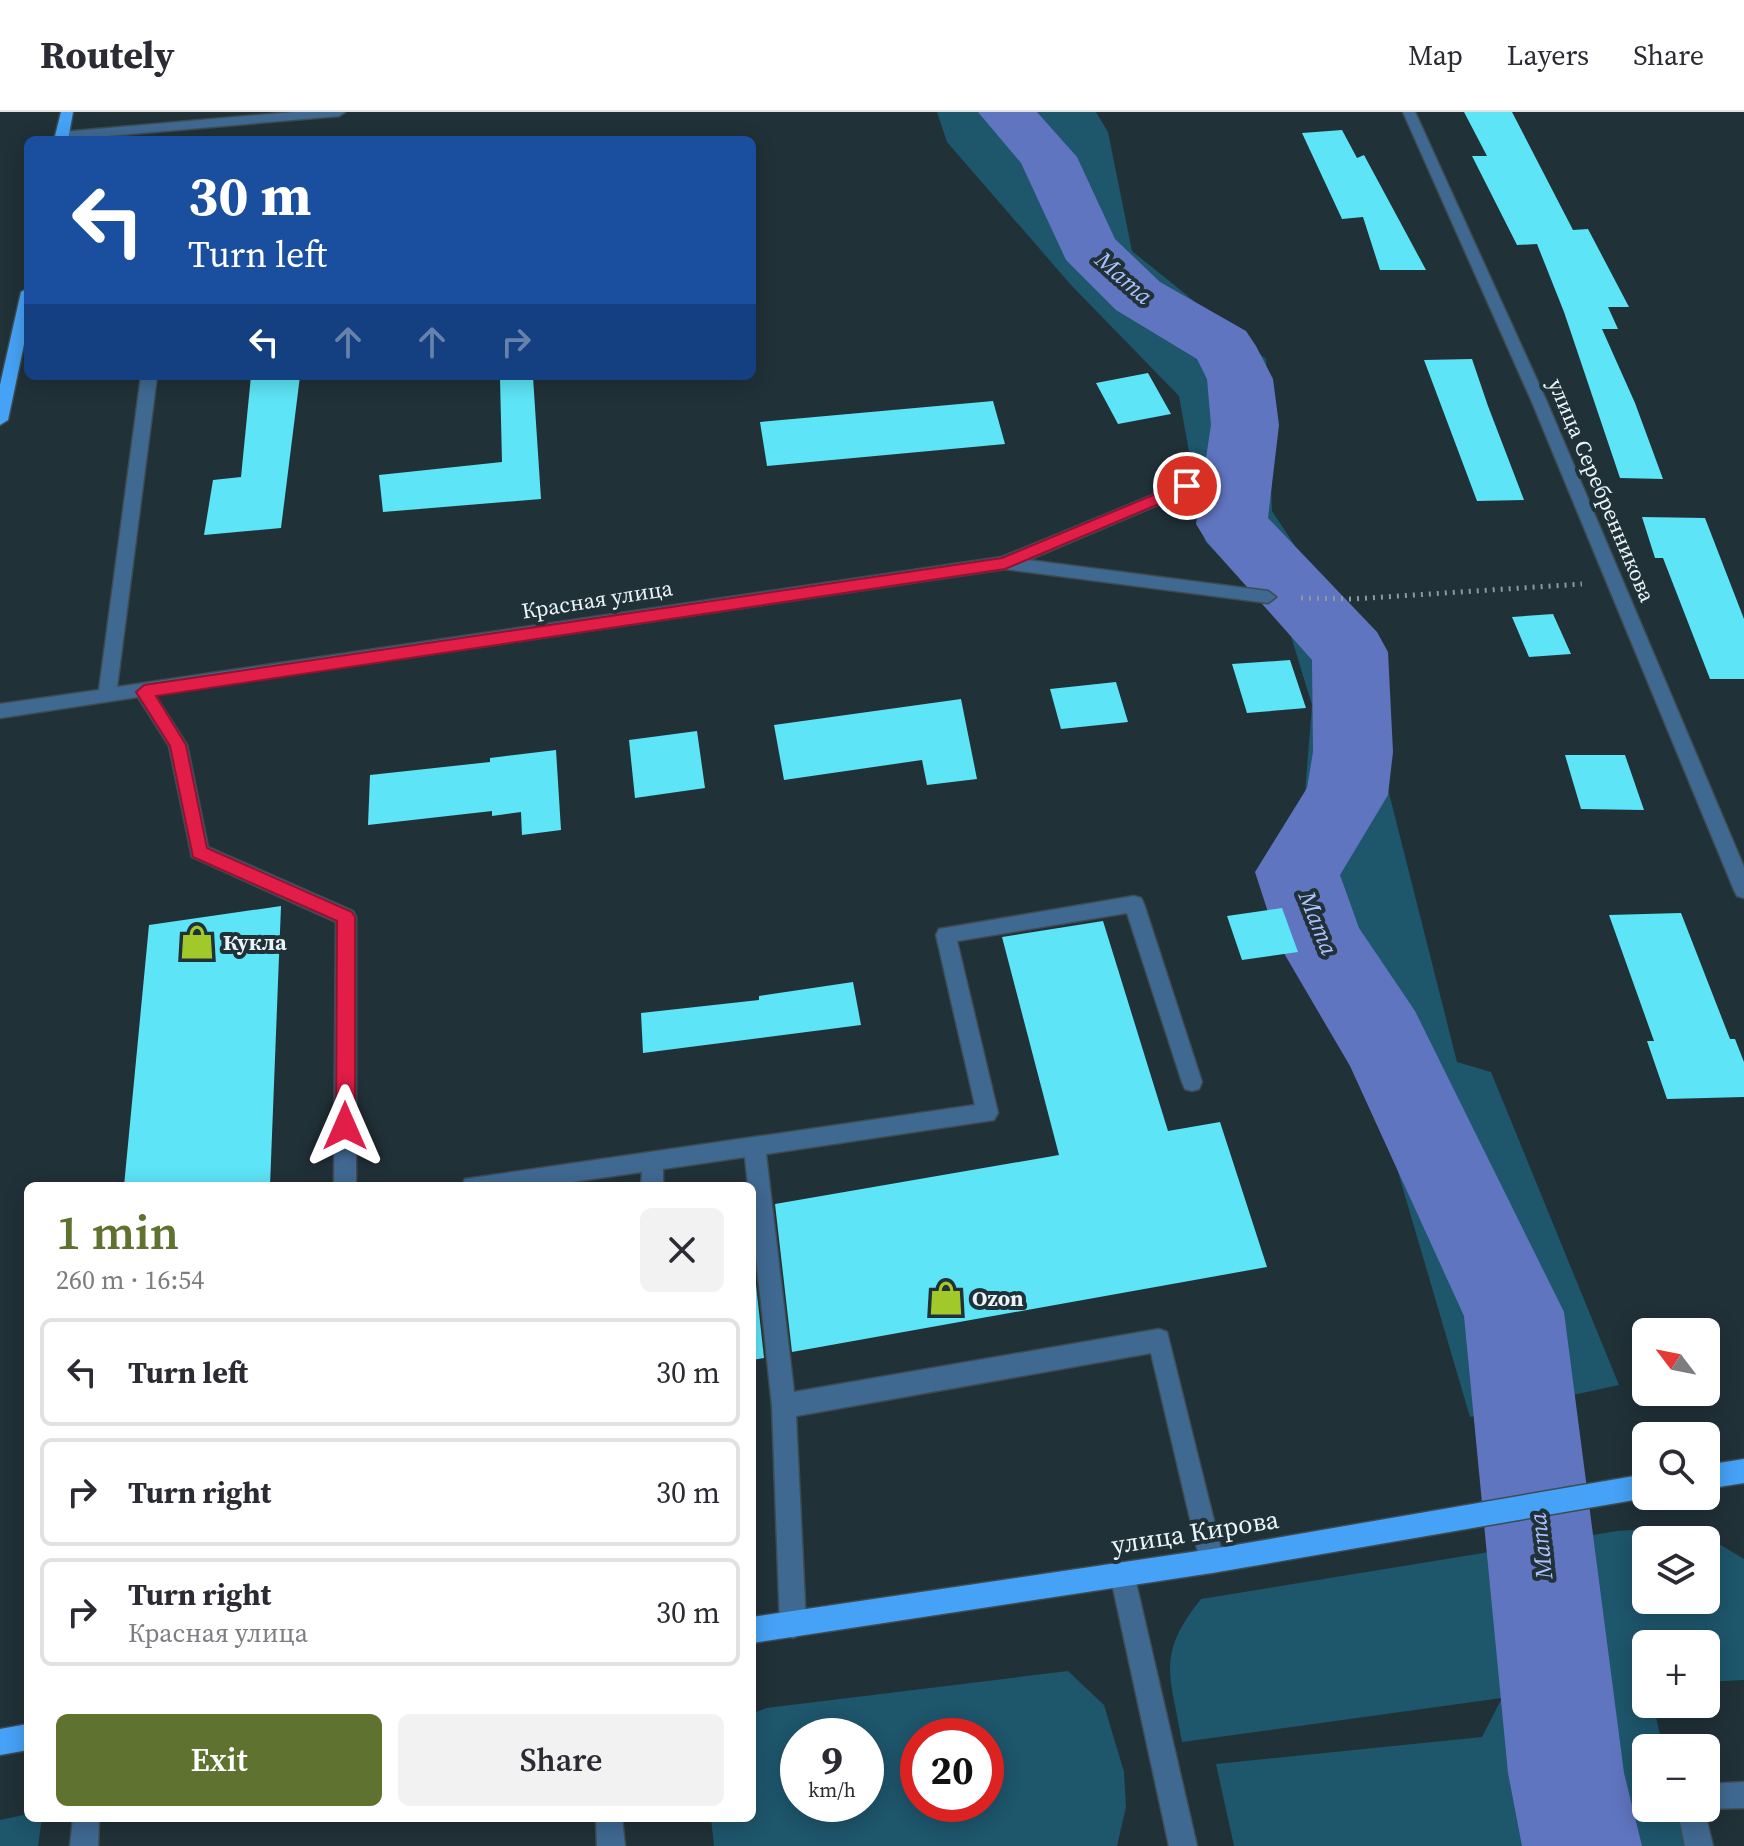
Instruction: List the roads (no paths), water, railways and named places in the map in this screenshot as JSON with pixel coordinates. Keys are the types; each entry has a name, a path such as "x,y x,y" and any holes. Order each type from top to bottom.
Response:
{"main road":[{"path":"62,136 67,112"},
{"path":"0,420 24,310"},
{"path":"1720,1475 1744,1471"},
{"name":"улица Кирова","path":"756,1630 1212,1561 1632,1488"},
{"path":"0,1742 24,1738"}],"street":[{"path":"181,134 183,112"},
{"path":"122,136 181,134 339,112"},
{"name":"улица Серебренникова","path":"1409,112 1479,261 1619,583 1744,890"},
{"path":"107,695 148,380"},
{"name":"Красная улица","path":"0,711 1005,563 1187,486"},
{"path":"1005,563 1268,597"},
{"path":"144,692 178,745 199,852 346,917 345,1182"},
{"path":"502,1182 755,1149 987,1113 946,935 1134,904 1192,1082"},
{"path":"755,1149 784,1406 793,1625"},
{"path":"652,1182 653,1161"},
{"path":"784,1406 1159,1340 1212,1561"},
{"path":"1122,1574 1183,1846"},
{"path":"1720,1796 1744,1795"},
{"path":"84,1846 86,1822"},
{"path":"609,1822 611,1846"},
{"path":"1693,1822 1699,1846"}],"waterway":[{"name":"Мата","path":"1006,112 1048,157 1088,247 1138,296 1223,346 1240,379 1245,425 1232,524 1350,652 1353,752 1347,795 1297,872 1321,943 1383,1039 1514,1312 1566,1773 1582,1846"}],"place":[{"name":"Кукла","path":"197,942"},
{"name":"Ozon","path":"946,1298"}]}
